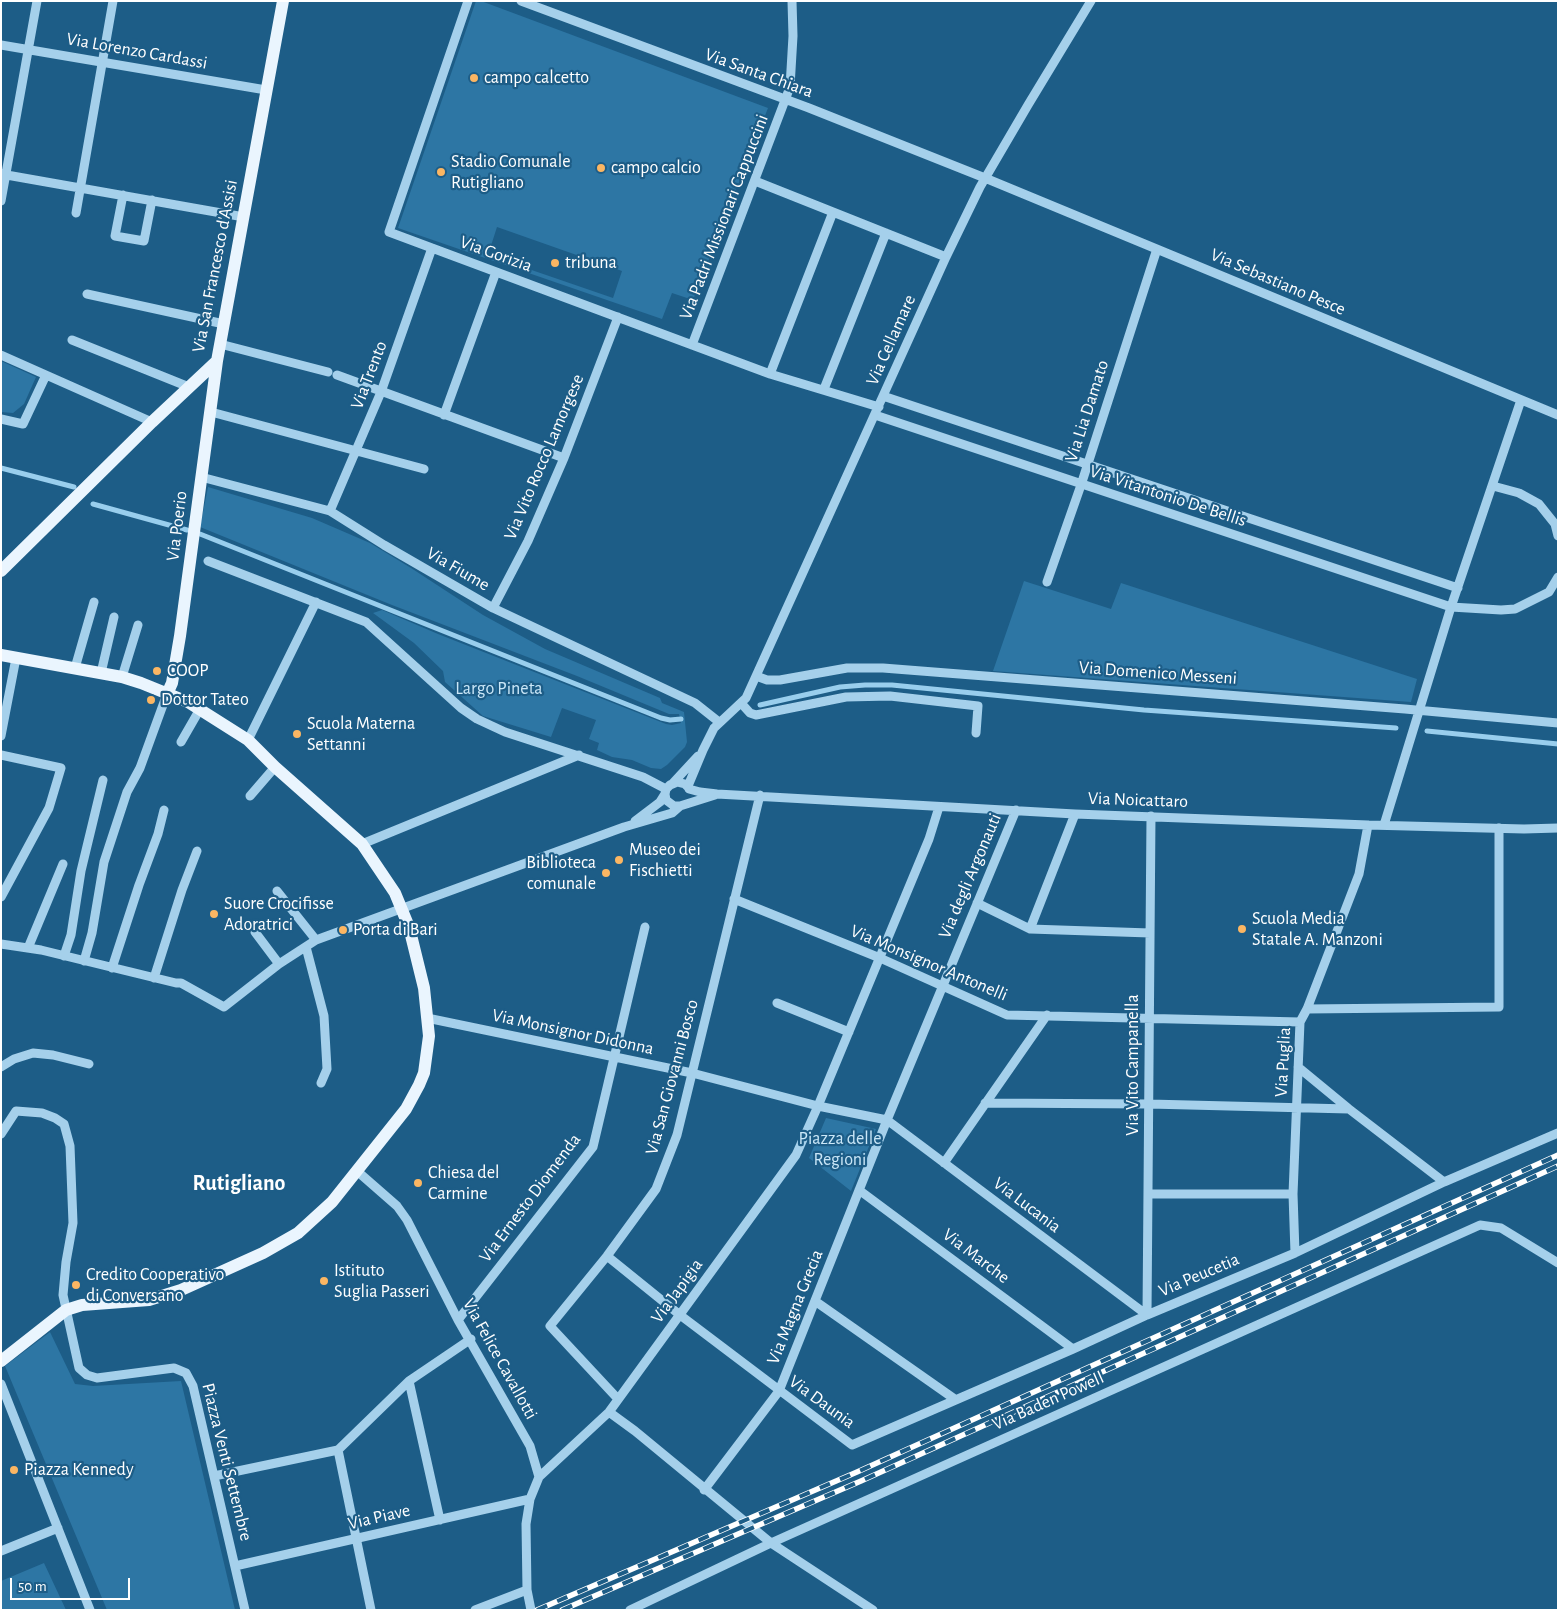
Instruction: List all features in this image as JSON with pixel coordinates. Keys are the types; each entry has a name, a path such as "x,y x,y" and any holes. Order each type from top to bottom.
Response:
{"main road":[{"name":"Via San Francesco d'Assisi","path":"1,571 152,422 217,361 283,1"},
{"name":"Via Poerio","path":"167,694 172,683 180,636 217,361"},
{"path":"1,655 122,677 188,702 248,740 275,767 362,844 395,892 409,927 424,988 429,1036 426,1060 419,1085 397,1123 332,1202 298,1233 263,1252 181,1290 149,1300 82,1305 66,1310 1,1361"}],"street":[{"path":"1,201 4,175 37,1"},
{"path":"76,213 113,1"},
{"name":"Via Gorizia","path":"468,1 389,232 770,374 824,389 877,411"},
{"name":"Via Santa Chiara","path":"521,1 785,100 985,178"},
{"name":"Via Padri Missionari Cappuccini","path":"692,345 790,87 793,36 792,1"},
{"name":"Via Cellamare","path":"703,750 719,722 746,698 946,257 985,178 1091,1"},
{"name":"Via Lorenzo Cardassi","path":"1,45 266,90"},
{"path":"4,175 244,217"},
{"name":"Via Sebastiano Pesce","path":"985,178 1558,415"},
{"path":"754,181 946,257"},
{"path":"123,195 115,236 144,241 152,200"},
{"path":"770,374 834,212"},
{"path":"824,389 886,233"},
{"name":"Via Trento","path":"330,511 381,392 432,248"},
{"name":"Via Lia Damato","path":"1047,582 1081,485 1157,249"},
{"path":"444,415 496,272"},
{"path":"86,294 224,324"},
{"name":"Via Vito Rocco Lamorgese","path":"493,608 528,541 564,458 618,317"},
{"path":"72,340 189,387"},
{"path":"220,344 333,373 564,458"},
{"path":"1,355 152,422"},
{"path":"1,418 23,424 46,375"},
{"path":"883,396 1458,588"},
{"path":"1384,825 1451,607 1521,400"},
{"name":"Via Vitantonio De Bellis","path":"877,411 1081,485 1451,607 1515,609 1549,592 1558,576"},
{"path":"211,412 424,469"},
{"name":"Via Fiume","path":"201,477 330,511 384,545 493,608 695,703 719,722"},
{"path":"1493,486 1519,494 1539,504 1555,524 1558,536"},
{"path":"208,561 366,622 461,708 477,719 505,732 643,777 668,789"},
{"path":"74,668 94,602"},
{"path":"248,740 316,602"},
{"path":"101,673 114,616"},
{"path":"122,677 138,625"},
{"path":"1,736 16,658"},
{"name":"Via Domenico Messeni","path":"756,676 767,680 780,680 847,668 883,668 1418,710 1558,723"},
{"path":"84,961 92,933 104,862 127,792 140,768 167,694"},
{"path":"741,703 750,713 756,715 846,697 890,696 978,706 976,733"},
{"path":"181,742 200,708"},
{"path":"668,789 670,804 683,805 690,798 689,788 703,750"},
{"path":"1,944 64,956 176,984 181,983 224,1007 279,964 316,940 624,827 660,802 668,789 703,750"},
{"path":"362,844 578,755"},
{"path":"1,756 61,768 49,808 1,897"},
{"path":"250,796 275,767"},
{"path":"64,956 71,935 82,871 103,780"},
{"path":"668,789 681,782 689,788"},
{"name":"Via Noicattaro","path":"689,788 700,792 717,794 1075,814 1384,825 1558,828"},
{"name":"Via Noicattaro","path":"624,827 672,813 683,805 717,794"},
{"name":"Via San Giovanni Bosco","path":"618,1399 550,1326 608,1256 656,1189 677,1135 760,795"},
{"name":"Via Japigia","path":"539,1477 609,1412 796,1155 929,839 939,807"},
{"path":"112,968 158,834 164,810"},
{"name":"Via degli Argonauti","path":"886,1120 1016,810"},
{"path":"1030,928 1075,814"},
{"name":"Via Vito Campanella","path":"1147,1315 1151,816"},
{"name":"Via Puglia","path":"1295,1253 1293,1194 1300,1022 1307,1009 1359,874 1368,824"},
{"path":"1307,1009 1499,1007 1499,828"},
{"path":"154,978 182,890 197,851"},
{"path":"28,948 63,864"},
{"path":"277,891 316,940"},
{"name":"Via Monsignor Antonelli","path":"734,900 880,958 1007,1014 1300,1022"},
{"path":"977,903 1030,928 1150,933"},
{"name":"Via Ernesto Diomenda","path":"458,1320 593,1147 645,927"},
{"path":"255,932 279,964"},
{"path":"306,947 324,1016 327,1069 321,1083"},
{"path":"777,1003 849,1032"},
{"path":"944,1163 1047,1015"},
{"name":"Via Monsignor Didonna","path":"427,1018 692,1073 818,1106 886,1120"},
{"path":"1,1067 14,1058 33,1053 53,1055 89,1064"},
{"path":"1298,1067 1444,1182"},
{"path":"985,1103 1297,1106 1349,1109"},
{"name":"Piazza Venti Settembre","path":"1,1134 16,1111 42,1113 56,1118 64,1124 70,1146 73,1223 63,1281 63,1295 79,1368 87,1375 97,1378 174,1368 186,1373 194,1386 245,1610"},
{"name":"Via Lucania","path":"886,1120 1147,1315"},
{"name":"Via Magna Grecia","path":"704,1490 779,1391 886,1120"},
{"name":"Via Peucetia","path":"852,1445 1147,1315 1295,1253 1444,1182 1558,1133"},
{"name":"Via Felice Cavallotti","path":"357,1171 397,1206 407,1220 458,1320 471,1339 530,1446 539,1477"},
{"name":"Via Marche","path":"859,1190 1073,1349"},
{"path":"1148,1194 1293,1194"},
{"name":"Via Baden Powell","path":"630,1610 771,1543 1480,1224 1501,1228 1558,1263"},
{"name":"Via Daunia","path":"608,1256 680,1315 852,1445"},
{"path":"815,1300 956,1400"},
{"path":"214,1476 338,1450 409,1381 471,1339"},
{"path":"409,1381 440,1520"},
{"path":"1,1384 90,1610"},
{"path":"609,1412 635,1431 704,1490 771,1543 873,1610"},
{"path":"338,1450 370,1610"},
{"path":"531,1610 527,1590 526,1524 530,1499 539,1477"},
{"name":"Via Piave","path":"235,1566 530,1499"},
{"path":"1,1551 58,1528"},
{"path":"475,1610 527,1590"}],"green space":[{"name":"campo calcio","path":"476,1 481,1 768,108 693,300 672,293 662,319 398,228","holes":["497,227 622,271 613,298 488,255"]},
{"path":"1,361 36,377 24,404 13,413 1,412"},
{"name":"Largo Pineta","path":"208,487 312,518 370,543 483,615 545,649 660,698 662,703 684,712 687,742 685,747 661,769 651,768 632,760 612,757 597,750 599,743 589,739 596,720 562,708 551,737 483,716 445,682 443,671 414,643 373,613 382,610 666,724 681,723 679,714 669,714 200,527"},
{"path":"1024,581 1111,609 1121,583 1417,679 1411,702 993,671"},
{"name":"Piazza delle Regioni","path":"826,1118 876,1129 851,1191 809,1158"},
{"path":"50,1332 75,1384 93,1386 181,1381 235,1610 107,1610 5,1366"},
{"path":"44,1563 66,1610 1,1610 1,1581"}],"waterway":[{"path":"1,468 74,487"},
{"path":"93,504 187,530"},
{"path":"200,534 661,718 670,720 681,719"},
{"path":"760,705 840,687 892,685 1144,710 1396,728"},
{"path":"1427,731 1558,744"}],"railway":[{"path":"537,1610 857,1472 1558,1155"},
{"path":"562,1610 861,1481 1558,1166"}],"place":[{"name":"campo calcetto","path":"474,78"},
{"name":"campo calcio","path":"601,168"},
{"name":"Stadio Comunale Rutigliano","path":"441,172"},
{"name":"tribuna","path":"555,263"},
{"name":"COOP","path":"157,671"},
{"name":"Dottor Tateo","path":"151,700"},
{"name":"Scuola Materna Settanni","path":"297,734"},
{"name":"Museo dei Fischietti","path":"619,860"},
{"name":"Biblioteca comunale","path":"606,873"},
{"name":"Suore Crocifisse Adoratrici","path":"214,914"},
{"name":"Scuola Media Statale A. Manzoni","path":"1242,929"},
{"name":"Porta di Bari","path":"343,930"},
{"name":"Chiesa del Carmine","path":"418,1183"},
{"name":"Istituto Suglia Passeri","path":"324,1281"},
{"name":"Credito Cooperativo di Conversano","path":"76,1285"},
{"name":"Piazza Kennedy","path":"14,1470"}],"district":[{"name":"Rutigliano","path":"239,1183"}]}
